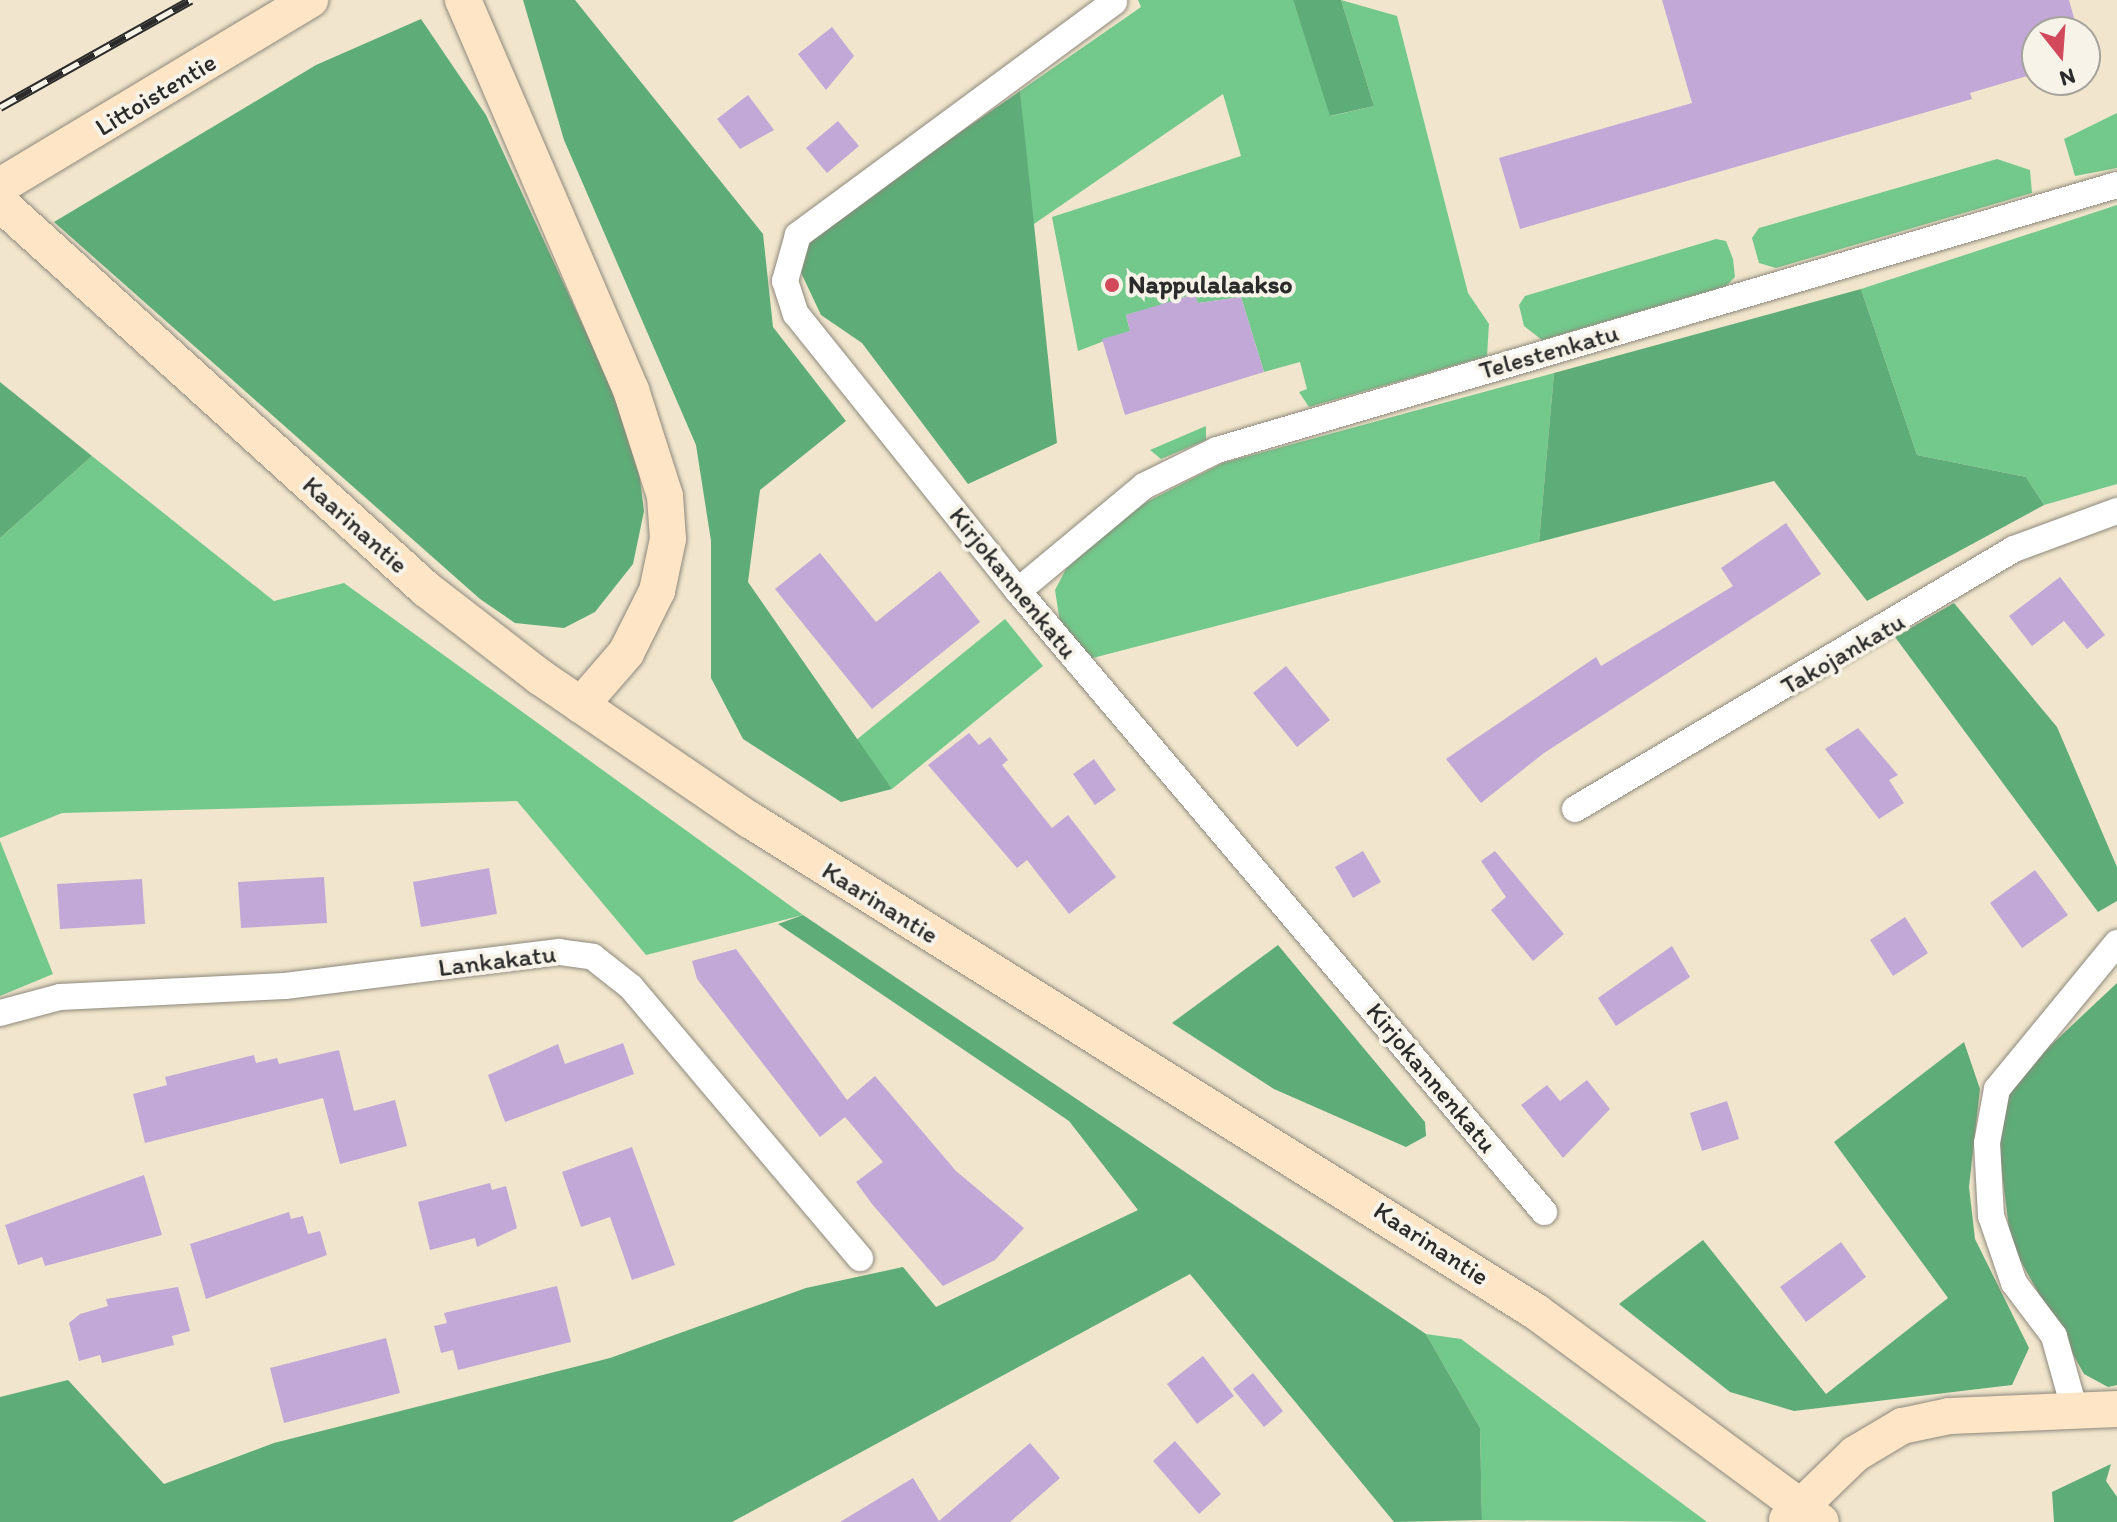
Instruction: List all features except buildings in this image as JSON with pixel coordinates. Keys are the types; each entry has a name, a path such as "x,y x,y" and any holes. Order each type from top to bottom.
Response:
{"main road":[{"name":"Littoistentie","path":"0,186 310,0"},
{"path":"463,0 631,390 665,496 668,539 657,591 626,653 581,705"},
{"name":"Kaarinantie","path":"0,203 67,269 426,589 581,705 763,828 1535,1311 1803,1516"},
{"path":"1803,1516 1855,1454 1902,1426 1950,1416 2076,1415 2117,1409"}],"street":[{"name":"Kirjokannenkatu","path":"1114,2 798,235 787,255 785,281 796,314 1018,591 1544,1212"},
{"name":"Telestenkatu","path":"1018,591 1144,486 1217,450 2117,185"},
{"name":"Takojankatu","path":"1575,809 2014,549 2117,511"},
{"path":"2076,1415 2054,1336 2014,1283 1991,1216 1987,1143 1997,1089 2117,943"},
{"name":"Lankakatu","path":"0,1013 78,995 285,986 559,952 593,957 631,987 860,1258"}],"green space":[{"path":"523,0 575,0 763,234 773,327 846,421 760,490 748,582 892,789 841,802 743,739 711,678 711,541 696,445 564,140"},
{"path":"1138,0 1293,0 1331,116 1374,106 1341,0 1397,16 1468,293 1489,324 1487,356 1309,407 1299,392 1307,389 1300,362 1264,372 1241,297 1198,303 1194,294 1181,298 1186,314 1145,326 1140,311 1126,315 1130,331 1078,351 1052,217 1241,156 1223,94 1031,226 1020,91 1141,7"},
{"path":"1293,0 1341,0 1374,106 1330,116"},
{"path":"421,19 486,115 615,395 638,463 644,511 633,564 595,612 564,628 515,623 480,599 54,222 316,65"},
{"path":"1020,91 1057,443 968,484 862,343 821,315 795,260 808,237"},
{"path":"2117,113 2117,168 2075,176 2064,139"},
{"path":"1997,159 2030,170 2032,193 1776,268 1759,263 1752,238 1759,228"},
{"path":"2117,205 2117,484 2044,505 2026,477 1917,455 1861,289"},
{"path":"1716,239 1726,241 1733,259 1735,277 1726,286 1542,340 1524,326 1519,305 1525,296"},
{"path":"1861,289 1917,455 2026,477 2044,505 1867,601 1774,481 1539,542 1554,373"},
{"path":"1554,373 1539,542 1085,660 1061,629 1055,590 1066,569 1129,511 1223,463"},
{"path":"0,382 92,456 0,538"},
{"path":"1206,426 1206,440 1161,459 1150,450"},
{"path":"92,456 274,601 344,583 803,915 646,955 517,801 62,813 0,838 0,538"},
{"path":"1954,603 2057,727 2117,867 2117,901 2098,912 1895,637"},
{"path":"1005,619 1043,666 892,789 855,741"},
{"path":"0,841 53,974 0,996"},
{"path":"803,915 1426,1334 1480,1428 1482,1520 1394,1522 1190,1274 732,1522 0,1522 0,1397 68,1380 164,1484 274,1443 610,1358 806,1288 903,1267 936,1307 1138,1210 1069,1121 778,924"},
{"path":"1278,945 1425,1122 1426,1136 1406,1147 1274,1089 1172,1023"},
{"path":"2117,983 2117,1385 2108,1387 2084,1374 2011,1244 1998,1142 2007,1098 2034,1061"},
{"path":"1964,1042 1980,1089 1969,1187 1975,1239 2029,1348 2012,1385 1794,1411 1730,1392 1619,1304 1703,1240 1826,1394 1948,1298 1834,1142"},
{"path":"1426,1334 1461,1339 1707,1522 1482,1520 1480,1428"},
{"path":"2111,1464 2106,1481 2117,1497 2117,1522 2054,1522 2052,1492"}],"railway":[{"path":"0,107 191,0"}],"place":[{"name":"Nappulalaakso","path":"1112,285"}]}
